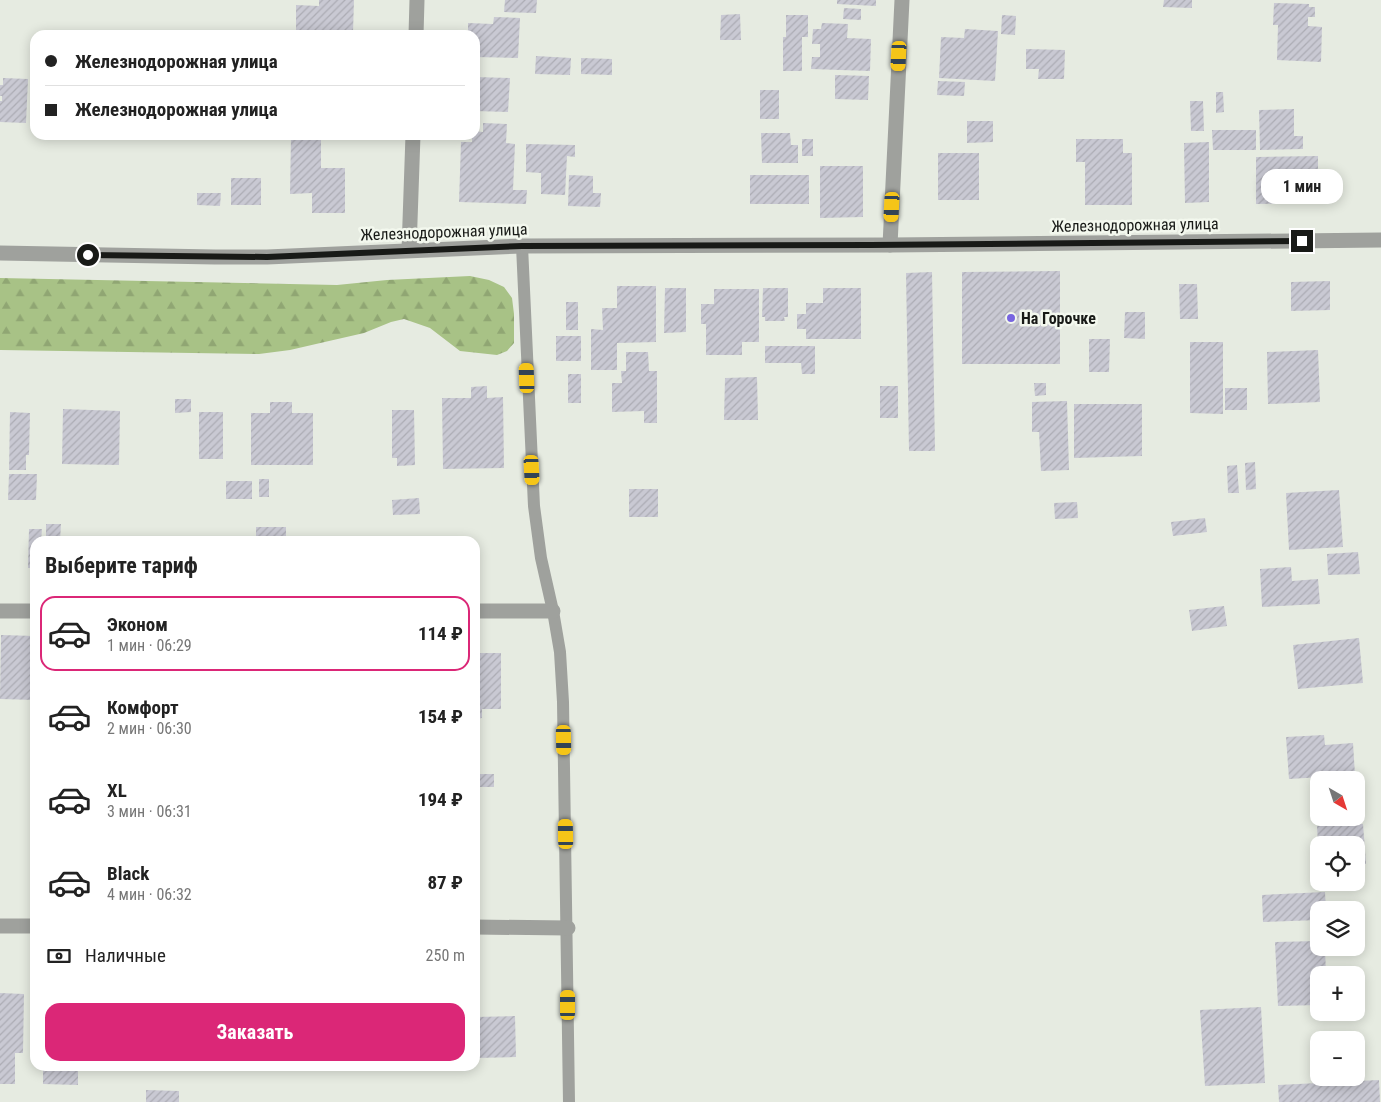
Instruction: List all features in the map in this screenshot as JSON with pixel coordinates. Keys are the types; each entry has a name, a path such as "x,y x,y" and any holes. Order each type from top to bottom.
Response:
{"street":[{"path":"416,30 417,0"},
{"path":"890,245 902,0"},
{"path":"409,250 413,140"},
{"name":"Железнодорожная улица","path":"0,254 215,258 522,246 890,245 1381,240"},
{"path":"0,611 30,611"},
{"path":"480,611 554,611"},
{"path":"0,926 30,926"},
{"path":"480,927 568,928"}],"lane":[{"path":"522,246 534,506 541,558 554,611 560,652 563,702 568,928 569,1102"}],"green space":[{"path":"470,276 489,280 504,287 512,298 514,343 507,351 497,355 460,351 430,328 404,319 364,333 290,350 259,354 0,350 0,278 337,285 387,280"}],"building":[{"path":"319,0 354,0 353,30 296,30 296,5 319,6"},
{"path":"505,0 537,0 536,13 504,12"},
{"path":"837,0 876,0 876,6 837,4"},
{"path":"1164,0 1192,0 1192,8 1163,7"},
{"path":"1274,3 1309,4 1309,7 1315,7 1315,17 1308,17 1308,26 1322,27 1321,62 1277,60 1278,25 1273,25"},
{"path":"844,8 861,9 861,20 843,19"},
{"path":"740,14 741,40 720,40 721,15"},
{"path":"786,15 808,15 808,37 802,37 802,71 783,71 783,37 786,37"},
{"path":"1002,15 1016,16 1015,35 1001,34"},
{"path":"494,17 520,18 518,58 480,57 480,30 468,30 468,23 493,24"},
{"path":"822,23 848,24 847,38 871,39 870,71 811,69 812,57 820,57 820,44 812,44 813,29 821,29"},
{"path":"965,29 998,31 995,81 939,78 941,37 964,38"},
{"path":"1026,49 1065,50 1064,79 1038,79 1039,69 1026,69"},
{"path":"536,56 571,58 570,75 535,74"},
{"path":"581,58 612,59 612,75 581,74"},
{"path":"835,75 869,76 868,100 835,99"},
{"path":"480,77 510,78 508,112 480,111"},
{"path":"3,78 28,79 26,123 0,122 0,101 2,101 2,96 0,96 0,85 3,85"},
{"path":"938,81 965,82 964,96 937,95"},
{"path":"760,90 779,90 779,119 760,119"},
{"path":"1216,92 1223,92 1224,112 1216,113"},
{"path":"1190,101 1203,101 1204,131 1191,131"},
{"path":"1294,109 1294,136 1303,136 1303,149 1260,150 1259,110"},
{"path":"967,121 993,121 993,142 967,143"},
{"path":"483,123 507,124 506,143 515,144 513,190 527,190 526,204 459,202 461,142 480,140 480,132 483,132"},
{"path":"1212,130 1256,130 1256,150 1213,150"},
{"path":"761,133 790,133 791,145 798,145 798,163 762,163"},
{"path":"802,139 813,139 813,156 802,156"},
{"path":"1076,139 1123,139 1123,153 1132,153 1132,205 1085,205 1085,162 1076,162"},
{"path":"291,140 321,140 321,168 345,168 345,213 312,213 312,193 290,194"},
{"path":"1209,142 1209,202 1185,203 1184,143"},
{"path":"526,144 575,145 575,157 567,156 565,195 541,194 541,173 526,172"},
{"path":"938,153 979,153 979,200 938,200"},
{"path":"1318,156 1318,203 1256,204 1256,157"},
{"path":"820,166 863,166 863,217 820,218"},
{"path":"569,175 593,176 593,193 601,193 600,207 568,206"},
{"path":"750,175 809,175 809,204 750,204"},
{"path":"231,178 261,178 261,205 231,205"},
{"path":"197,193 221,193 220,206 197,205"},
{"name":"На Горочке","path":"1060,271 1060,364 962,364 962,272"},
{"path":"932,272 935,451 909,451 906,273"},
{"path":"1330,281 1330,310 1291,311 1291,282"},
{"path":"1179,284 1197,284 1198,319 1180,319"},
{"path":"617,286 656,286 656,342 617,343 617,370 591,370 591,329 603,330 602,308 617,308"},
{"path":"665,288 686,288 686,332 664,333"},
{"path":"763,288 788,288 788,317 784,317 785,321 765,321 765,317 762,317"},
{"path":"823,288 861,288 861,339 806,339 806,329 797,329 797,314 806,314 806,303 823,303"},
{"path":"714,289 759,289 759,342 742,342 742,355 706,355 706,324 701,324 701,304 714,304"},
{"path":"566,302 578,302 578,330 566,330"},
{"path":"1125,312 1145,312 1145,339 1124,338"},
{"path":"556,336 581,336 581,361 556,361"},
{"path":"1089,339 1110,339 1109,372 1089,372"},
{"path":"1190,342 1223,342 1223,414 1190,413"},
{"path":"765,346 815,346 815,374 802,374 801,363 765,363"},
{"path":"1318,350 1320,402 1268,404 1267,352"},
{"path":"626,352 648,352 649,371 657,371 657,423 644,423 644,411 612,412 612,383 622,383 621,371 626,371"},
{"path":"568,374 581,374 581,403 568,403"},
{"path":"757,377 758,420 724,420 725,378"},
{"path":"1034,383 1046,383 1046,395 1035,396"},
{"path":"487,386 487,398 503,397 504,468 443,469 442,398 471,398 471,387"},
{"path":"880,386 898,386 898,418 880,418"},
{"path":"1225,388 1247,388 1247,410 1225,410"},
{"path":"175,399 191,399 191,412 175,413"},
{"path":"1067,401 1069,470 1041,471 1039,432 1032,432 1032,402"},
{"path":"270,402 292,402 292,413 313,413 313,465 251,465 251,413 270,413"},
{"path":"1074,404 1142,404 1142,456 1074,458"},
{"path":"63,409 120,411 119,465 62,464"},
{"path":"392,410 414,410 415,465 397,466 397,458 392,458"},
{"path":"10,412 30,413 29,455 26,455 26,470 9,470"},
{"path":"199,412 223,412 223,459 199,459"},
{"path":"1255,462 1256,489 1246,490 1245,463"},
{"path":"1237,465 1239,493 1228,493 1227,466"},
{"path":"9,474 37,474 36,500 8,500"},
{"path":"259,479 269,479 269,497 259,497"},
{"path":"226,481 252,481 252,499 226,499"},
{"path":"629,489 658,489 658,517 629,517"},
{"path":"1339,490 1343,547 1289,550 1286,493"},
{"path":"419,498 420,514 393,515 392,500"},
{"path":"1077,502 1078,518 1055,519 1054,503"},
{"path":"1205,518 1207,532 1173,536 1171,522"},
{"path":"46,524 61,524 60,536 46,536"},
{"path":"256,527 286,527 286,536 256,536"},
{"path":"29,529 42,529 41,536 30,536 30,568 28,568"},
{"path":"1358,552 1360,574 1328,575 1327,554"},
{"path":"1291,567 1292,581 1318,579 1320,604 1262,607 1260,569"},
{"path":"1224,606 1227,626 1192,631 1189,610"},
{"path":"1,635 30,636 30,700 0,699"},
{"path":"1359,638 1363,683 1298,689 1293,645"},
{"path":"480,653 501,653 501,709 482,709 482,718 480,718"},
{"path":"1324,735 1325,745 1353,743 1355,771 1310,771 1310,778 1289,779 1286,737"},
{"path":"480,774 494,774 494,787 480,787"},
{"path":"1317,826 1363,826 1364,836 1318,836"},
{"path":"1325,892 1326,901 1310,901 1310,920 1263,922 1262,895"},
{"path":"1310,941 1310,956 1325,956 1326,966 1310,966 1310,1005 1278,1006 1275,942"},
{"path":"0,993 24,994 23,1053 15,1053 15,1084 0,1084"},
{"path":"1261,1007 1265,1083 1205,1086 1200,1010"},
{"path":"515,1016 516,1057 480,1058 480,1017"},
{"path":"43,1071 78,1071 78,1085 43,1084"},
{"path":"1379,1080 1380,1102 1279,1102 1278,1085 1310,1083 1310,1086 1365,1086 1365,1081"},
{"path":"146,1090 179,1091 179,1102 146,1102"}],"place":[{"name":"На Горочке","path":"1011,318"}],"route":[{"path":"88,255 215,258 522,246 1302,241"}]}
